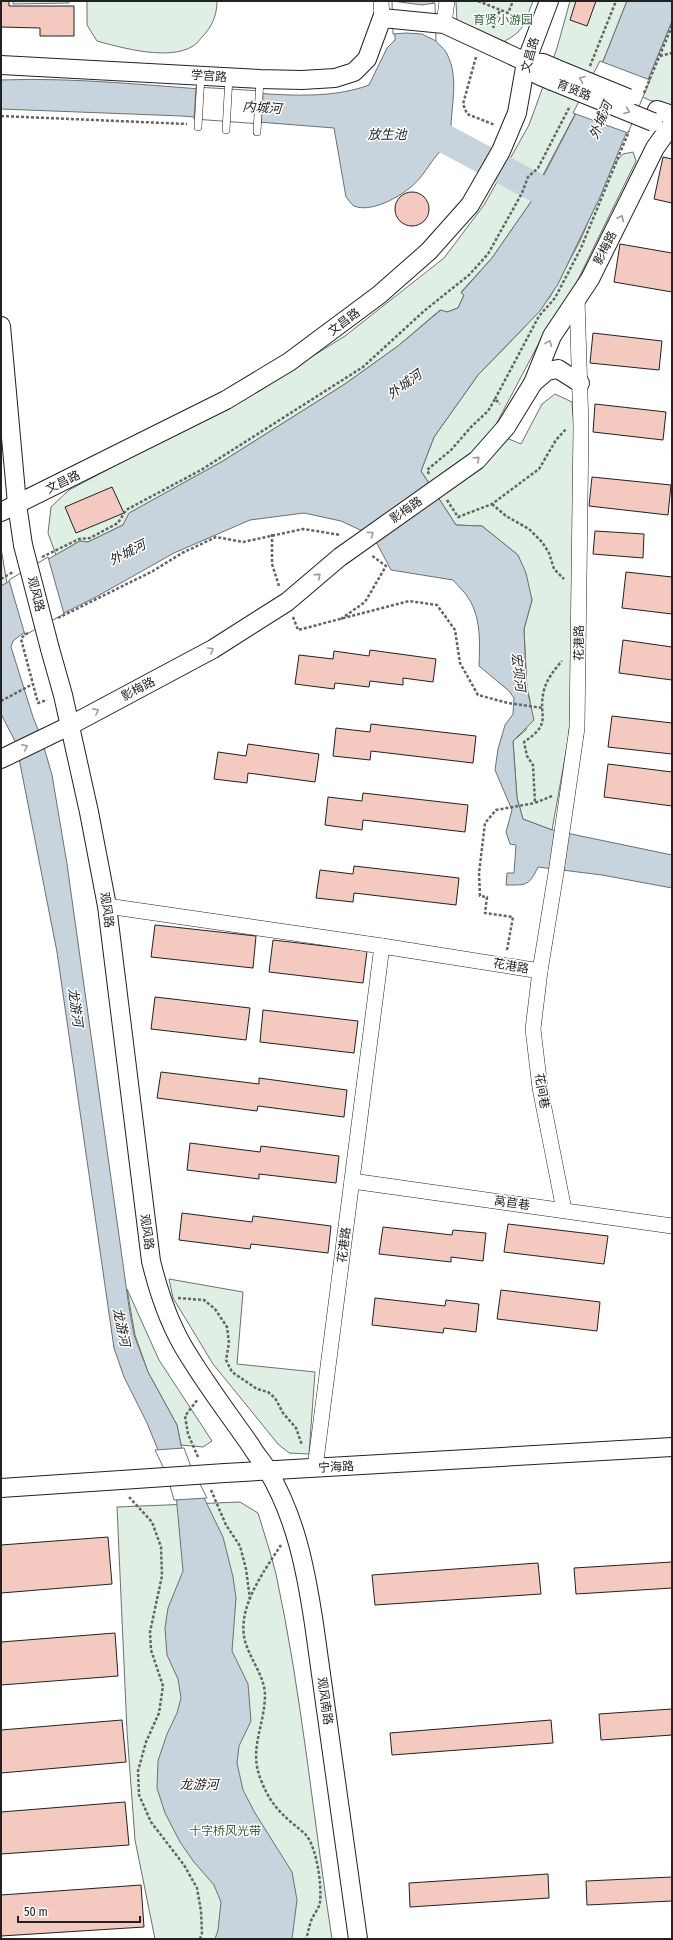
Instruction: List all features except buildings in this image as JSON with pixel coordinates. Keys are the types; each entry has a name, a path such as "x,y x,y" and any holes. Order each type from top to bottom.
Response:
{"street":[{"path":"442,24 447,1"},
{"name":"文昌路","path":"1,512 226,400 289,362 379,295 429,252 470,205 491,171 501,151 510,132 516,113 526,62 549,1"},
{"name":"育贤路","path":"384,13 442,24 526,62 538,75 554,75 666,121"},
{"name":"学宫路","path":"1,65 260,84 335,78 354,72 367,59 384,13"},
{"name":"影梅路","path":"1,759 69,726 213,649 287,602 340,557 477,460 506,427 533,383 552,336 590,280 655,148 666,121"},
{"name":"花港路","path":"311,1468 352,1181 382,946 540,971 577,728 579,643 580,383 577,299"},
{"name":"观风路","path":"1,326 17,504 23,545 63,695 89,812 107,906 150,1253 160,1297 174,1330 188,1356 268,1470"},
{"path":"533,383 547,371 558,369 580,383"},
{"path":"107,906 382,946"},
{"name":"花间巷","path":"540,971 533,1029 540,1088 564,1210"},
{"name":"莴苣巷","path":"352,1181 672,1226"},
{"name":"宁海路","path":"1,1488 268,1470 672,1448"},
{"name":"观风南路","path":"268,1470 283,1498 293,1526 306,1574 358,1939"}],"lane":[{"path":"199,124 201,80"},
{"path":"226,127 229,82"},
{"path":"257,129 260,84"}],"path":[{"path":"478,1 508,13 513,1"},
{"path":"644,94 672,26"},
{"path":"481,41 463,104 467,114 510,132"},
{"path":"660,56 672,53"},
{"path":"1,116 199,124"},
{"path":"495,399 539,316 555,298 581,248 630,127"},
{"path":"40,558 79,539 90,538 118,523 126,510 201,470 363,367 424,311 469,275 488,254 522,193 528,177"},
{"path":"492,504 506,516 530,529 542,542 549,553 554,569 565,580 579,580"},
{"path":"52,621 153,571 182,553 216,537 243,542 272,534 303,529 342,536"},
{"path":"272,534 272,564 278,583 298,630 409,601 437,605 455,630 460,663 478,695 508,703 543,708"},
{"path":"341,620 365,602 386,566 366,551"},
{"path":"1,579 14,572"},
{"path":"31,632 24,635 21,639 38,703 63,695"},
{"path":"535,803 533,765 527,756 524,742 536,734 544,721 544,692 549,678 565,656 579,643"},
{"path":"1,701 33,684"},
{"path":"504,965 513,918 485,913 486,897 480,896 479,873 485,823 496,810 535,803 552,797 559,783 570,774"},
{"path":"160,1297 204,1300 215,1309 227,1326 229,1344 226,1360 232,1372 257,1389 268,1392 274,1398 283,1413 296,1428 311,1468"},
{"path":"118,1480 152,1522 161,1547 162,1576 150,1632 151,1650 163,1686 159,1713 146,1742 138,1771 139,1795 151,1822 184,1865 197,1888 202,1918 202,1933 200,1939"},
{"path":"293,1526 250,1599 244,1618 244,1638 251,1658 261,1676 265,1694 256,1746 255,1763 268,1798 275,1808 307,1836 315,1855 319,1877 320,1903 310,1922 306,1939"}],"green space":[{"path":"13,1 69,1 69,3 13,4"},
{"path":"87,1 217,1 215,16 211,25 196,44 172,53 159,53 132,50 97,41 87,25"},
{"name":"育贤小游园","path":"456,1 533,1 526,20 520,30 503,42 457,22"},
{"path":"570,1 627,1 604,59 543,175 532,183 535,196 492,258 461,292 464,295 458,308 447,312 440,310 398,346 345,384 223,461 130,513 123,525 88,542 80,541 56,555 48,533 51,507 69,490 247,396 300,364 345,336 444,258 484,205 529,125 557,48"},
{"path":"672,21 672,105 670,105 649,100 641,96"},
{"path":"633,152 636,161 568,300 550,322 492,432 521,444 542,404 555,394 572,402 575,438 575,606 569,735 552,830 523,819 517,798 513,741 526,730 530,700 527,689 524,629 532,600 518,555 482,526 456,525 421,471 434,437 478,375 521,331 550,297 580,241 612,166 623,154"},
{"path":"1,548 7,584 1,586"},
{"path":"169,1279 243,1292 237,1364 315,1372 309,1454 289,1453 278,1444 213,1364 173,1298"},
{"path":"127,1289 159,1360 212,1441 203,1447 181,1445 177,1425 148,1372 135,1335"},
{"name":"十字桥风光带","path":"240,1502 258,1513 276,1574 300,1710 332,1939 155,1939 135,1840 127,1731 117,1507"}],"water":[{"path":"394,1 433,1 435,40 446,52 453,73 454,94 451,134 473,146 467,157 445,147 414,184 399,196 380,205 362,208 354,206 346,197 334,128 182,116 1,109 1,80 29,79 114,82 281,95 318,95 353,90 369,85 387,48 395,40"},
{"path":"627,1 672,1 672,21 600,197 558,284 540,311 478,375 434,437 421,471 456,525 482,526 518,555 526,573 532,600 524,629 526,675 527,689 534,720 513,741 517,798 523,819 552,830 672,855 672,888 602,875 538,867 532,878 526,883 519,885 506,885 507,873 514,873 516,845 510,844 506,832 512,810 495,770 498,749 505,725 513,714 514,698 509,691 479,666 479,631 473,606 466,594 453,580 391,570 373,536 341,521 304,513 250,520 174,553 96,597 22,634 13,641 11,647 52,775 67,864 134,1335 148,1372 177,1425 181,1445 188,1465 223,1537 233,1577 236,1598 232,1651 248,1684 251,1721 239,1746 237,1763 243,1790 255,1813 292,1872 297,1900 292,1939 215,1939 218,1930 221,1902 214,1885 194,1862 180,1842 165,1813 157,1788 158,1761 167,1734 177,1713 181,1698 178,1679 167,1655 165,1628 168,1608 183,1571 176,1494 147,1423 124,1377 114,1348 57,952 16,743 1,714 1,586 80,541 88,542 123,525 129,513 223,461 345,384 398,346 441,310 447,312 458,308 464,295 461,293 492,258 535,196 532,183 544,175 604,59"}],"pier":[{"path":"392,1 422,5 435,3 436,41 422,34 393,34"},
{"path":"600,61 650,80 628,133 573,113"},
{"path":"196,87 261,91 263,96 261,124 194,119"},
{"path":"48,557 64,614 25,635 9,580"},
{"path":"184,1448 190,1464 207,1498 174,1500 167,1475 155,1450"}],"waterway":[{"path":"434,133 565,203"}],"water label":[{"name":"内城河","path":"262,107"},
{"name":"外城河","path":"600,120"},
{"name":"放生池","path":"387,134"},
{"name":"外城河","path":"404,384"},
{"name":"外城河","path":"127,552"},
{"name":"宏坝河","path":"519,672"},
{"name":"龙游河","path":"76,1007"},
{"name":"龙游河","path":"122,1327"},
{"name":"龙游河","path":"199,1784"}]}
